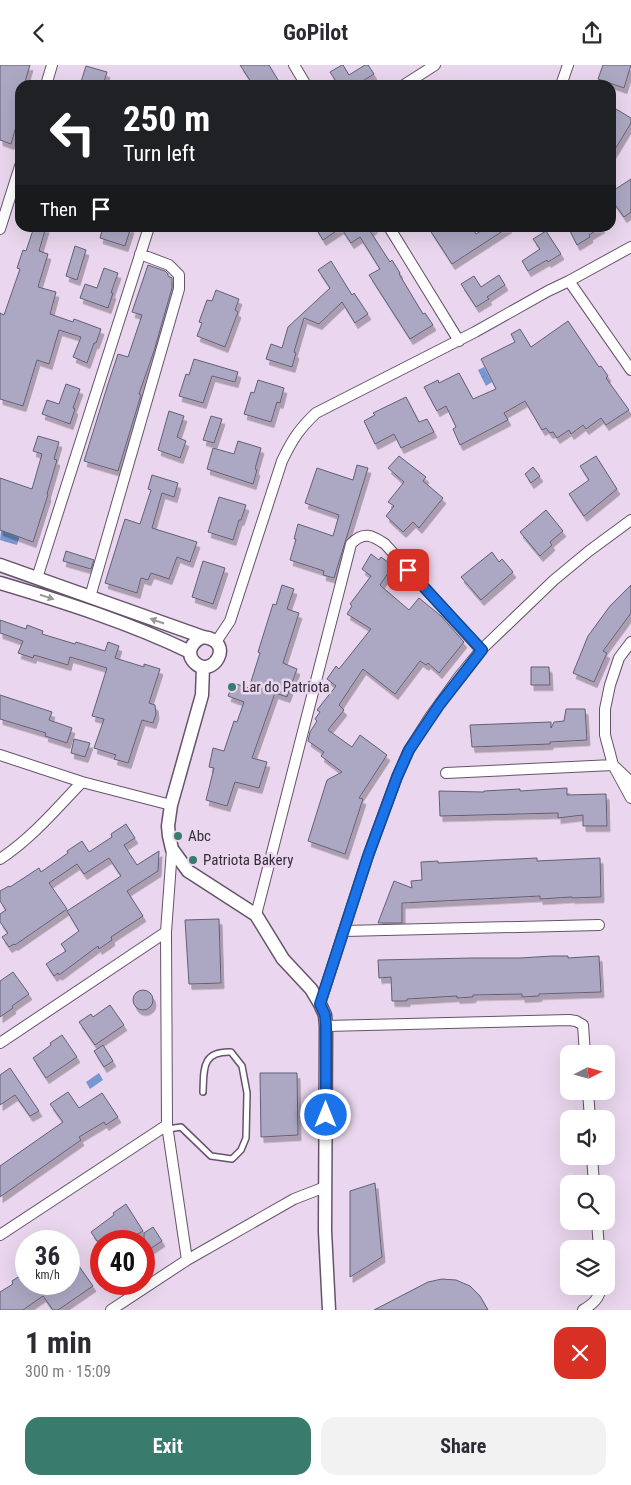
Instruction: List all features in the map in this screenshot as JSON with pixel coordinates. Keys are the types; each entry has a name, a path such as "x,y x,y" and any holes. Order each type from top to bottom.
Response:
{"street":[{"path":"48,80 52,65"},
{"path":"294,65 303,80"},
{"path":"412,80 435,65"},
{"path":"562,80 568,65"},
{"path":"0,229 15,182"},
{"path":"37,578 147,232"},
{"path":"392,232 458,341"},
{"path":"216,642 230,621 282,461 290,443 301,427 316,413 458,341 631,247"},
{"path":"90,597 179,289 179,275 170,265 140,254"},
{"path":"569,281 631,370"},
{"path":"320,1004 368,856 409,750 459,677 482,650 554,580 631,520"},
{"path":"256,915 351,544 358,537 367,536 385,544 482,650"},
{"path":"0,565 210,638 220,648 220,655 216,662 210,666 203,667 197,665 192,659 190,652 196,639 203,637"},
{"path":"0,583 80,608 161,638 190,652"},
{"path":"631,642 619,658 610,685 605,709 605,735 613,765 631,797"},
{"path":"187,1261 167,1127 166,932 172,849 168,825 171,805 202,695 203,667"},
{"path":"0,755 82,783 171,805"},
{"path":"446,773 613,765 631,782"},
{"path":"0,859 34,832 82,783"},
{"path":"172,849 188,871 256,915 284,959 311,989 325,1015 325,1231 329,1310"},
{"path":"344,931 599,925"},
{"path":"0,1043 166,932"},
{"path":"326,1026 569,1020 583,1025 584,1045"},
{"path":"0,1235 167,1127"},
{"path":"111,1310 187,1261 294,1199 325,1187"},
{"path":"584,1310 599,1295"}],"lane":[{"path":"167,1127 181,1127 211,1155 232,1159 241,1150 246,1139 247,1093 242,1067 231,1052 221,1052 211,1057 204,1066 203,1092"}],"water":[{"path":"484,367 492,382 486,386 478,370"},
{"path":"1,530 20,535 17,545 0,540"},
{"path":"99,1073 103,1080 90,1089 86,1082"}],"building":[{"path":"0,65 30,65 26,80 15,80 15,130 11,144 0,140"},
{"path":"240,65 269,65 278,80 250,80"},
{"path":"343,65 349,75 368,65 374,74 364,80 335,80 330,72"},
{"path":"603,65 631,65 624,88 616,85 616,80 598,79"},
{"path":"86,66 107,72 105,80 82,80"},
{"path":"616,109 631,118 631,123 616,148"},
{"path":"631,179 631,212 624,217 616,206 616,189"},
{"path":"32,232 45,232 39,251 48,254 38,287 56,292 50,314 73,322 74,319 101,329 87,363 73,357 81,337 59,330 49,364 37,360 23,406 0,399 0,313 4,315 20,269 17,268 23,250 26,251"},
{"path":"102,232 129,232 125,246 100,238"},
{"path":"318,232 335,232 323,240"},
{"path":"344,232 371,232 390,262 392,260 423,314 425,313 433,325 410,339 369,275 380,269 360,237 351,243"},
{"path":"431,232 475,232 476,234 479,232 501,232 452,264"},
{"path":"547,232 561,254 528,271 522,261 540,249 533,239"},
{"path":"570,232 594,232 589,235 590,237 577,245"},
{"path":"75,246 86,250 77,280 66,276"},
{"path":"331,261 352,295 354,293 368,314 355,323 342,302 319,324 304,318 294,352 296,353 292,367 266,359 271,344 282,348 288,327 330,288 318,270"},
{"path":"148,265 165,271 172,278 172,288 154,351 139,394 141,395 118,471 84,461 118,354 128,357 142,315 132,312"},
{"path":"104,268 118,273 108,308 80,298 85,284 97,288"},
{"path":"499,275 505,285 476,307 461,284 474,276 481,287"},
{"path":"216,290 239,299 235,310 238,312 225,347 197,336 202,323 199,322 207,300 212,301"},
{"path":"568,321 599,367 601,366 608,376 606,378 629,410 606,425 601,418 586,429 583,425 571,434 569,430 557,438 553,432 550,433 546,428 542,430 525,401 504,413 508,420 460,445 453,429 456,427 446,406 437,411 424,387 438,380 439,383 459,373 473,399 496,389 481,359 515,342 511,334 520,329 531,347"},
{"path":"194,359 238,372 235,382 212,376 203,403 179,396 186,374 189,375"},
{"path":"258,380 284,388 280,403 277,402 271,422 244,414 251,392 254,393"},
{"path":"66,384 80,389 73,408 75,409 70,424 42,414 47,400 59,404"},
{"path":"406,397 419,422 427,419 434,432 401,448 394,434 375,444 364,421 375,415 373,413"},
{"path":"169,411 184,416 177,437 186,441 180,458 158,450"},
{"path":"211,416 222,419 214,443 203,440"},
{"path":"38,436 59,442 54,459 57,460 48,495 33,542 0,530 0,478 32,489 42,454 33,451"},
{"path":"238,441 261,448 253,484 207,469 213,448 234,454"},
{"path":"399,456 426,477 423,481 443,498 419,528 413,522 403,532 386,516 394,506 388,502 404,482 388,468"},
{"path":"596,456 617,489 584,516 569,494 589,480 580,466"},
{"path":"357,465 368,468 334,578 323,575 324,571 290,560 298,524 333,536 339,515 305,503 317,468 353,480"},
{"path":"533,467 540,476 531,483 525,474"},
{"path":"152,475 178,483 174,497 162,493 152,528 197,542 190,562 177,557 169,579 151,573 148,580 141,578 137,593 105,583 125,519 140,524 151,490 148,489"},
{"path":"219,497 246,505 233,540 208,532"},
{"path":"546,510 563,531 550,542 552,545 540,556 520,532"},
{"path":"66,551 94,560 91,569 63,561"},
{"path":"492,552 499,562 502,559 513,572 481,600 461,577"},
{"path":"371,554 379,560 381,557 393,566 380,585 409,610 419,598 441,616 464,642 439,673 428,663 426,665 420,661 395,694 363,669 339,705 344,710 328,730 352,747 360,735 387,755 359,798 363,799 345,854 308,841 327,780 342,772 321,756 324,752 308,741 310,732 317,721 315,719 320,712 317,710 336,686 327,679 336,666 339,669 371,629 347,614 352,606 350,604 371,576 362,569"},
{"path":"203,561 225,568 213,604 192,597"},
{"path":"282,585 294,589 287,609 299,613 283,663 297,669 287,697 275,693 252,758 267,762 259,788 235,782 227,806 206,800 214,768 209,767 213,748 224,751 234,721 237,722 244,702 228,696 233,683 249,688 273,604 276,605"},
{"path":"631,585 631,613 603,651 607,653 594,682 573,673 588,636 610,606"},
{"path":"0,620 26,629 27,625 43,631 42,634 105,651 108,642 119,646 115,658 144,667 144,664 160,669 149,703 155,705 156,714 153,723 142,720 128,763 114,759 116,755 94,748 104,719 92,716 107,668 70,657 68,665 34,655 33,658 18,653 23,641 0,633"},
{"path":"531,667 549,667 550,685 531,685"},
{"path":"0,695 52,712 49,720 72,728 67,743 45,736 46,733 0,719"},
{"path":"566,709 585,709 587,740 550,742 550,744 472,747 470,725 551,722 551,728 554,722 564,721"},
{"path":"74,739 90,743 85,757 71,753"},
{"path":"567,788 567,795 606,794 607,826 583,826 583,815 558,818 558,813 440,816 439,791 484,792"},
{"path":"126,824 135,838 124,845 137,865 159,851 158,871 127,891 143,916 111,937 112,940 99,949 98,946 59,975 58,973 54,976 46,964 66,951 61,944 79,931 67,911 121,876 109,858 84,874 77,864 49,883 67,909 15,945 9,947 2,937 8,933 0,922 0,914 6,910 0,901 0,891 10,887 39,868 41,872 82,841 89,852 112,837 111,834"},
{"path":"537,858 537,861 600,858 601,897 540,899 540,896 402,903 402,923 378,923 394,881 412,888 411,881 422,880 421,862 438,861 438,863"},
{"path":"219,919 221,983 189,984 185,920"},
{"path":"568,956 568,958 599,956 601,992 539,994 539,996 522,997 522,994 473,995 473,997 457,998 457,996 392,1001 391,977 379,978 378,960"},
{"path":"13,972 29,994 0,1017 0,981"},
{"path":"143,990 150,993 153,1000 150,1007 143,1010 136,1007 133,1000 136,993"},
{"path":"110,1005 124,1025 95,1045 79,1022 91,1014 93,1017"},
{"path":"62,1035 77,1057 46,1078 33,1058"},
{"path":"103,1045 113,1061 104,1067 94,1051"},
{"path":"10,1068 39,1111 30,1116 15,1095 0,1105 0,1075"},
{"path":"260,1073 297,1073 298,1135 261,1137"},
{"path":"68,1092 79,1108 102,1093 118,1117 106,1125 104,1122 79,1137 81,1140 0,1197 0,1166 63,1122 50,1104"},
{"path":"375,1183 382,1257 350,1277 350,1191"},
{"path":"126,1204 142,1230 94,1230 114,1215 113,1213"},
{"path":"155,1230 162,1241 155,1246"},
{"path":"80,1268 90,1282 90,1288 80,1295"},
{"path":"15,1279 15,1295 80,1295 58,1310 53,1310 43,1296 23,1310 0,1310 0,1292 13,1284 12,1281"},
{"path":"442,1279 456,1280 470,1286 480,1296 488,1310 374,1310 428,1282"}],"place":[{"name":"Lar do Patriota","path":"232,687"},
{"name":"Abc","path":"178,836"},
{"name":"Patriota Bakery","path":"193,860"}],"route":[{"path":"326,1115 326,1026 325,1015 320,1004 368,856 409,750 459,677 482,650 408,570"}]}
